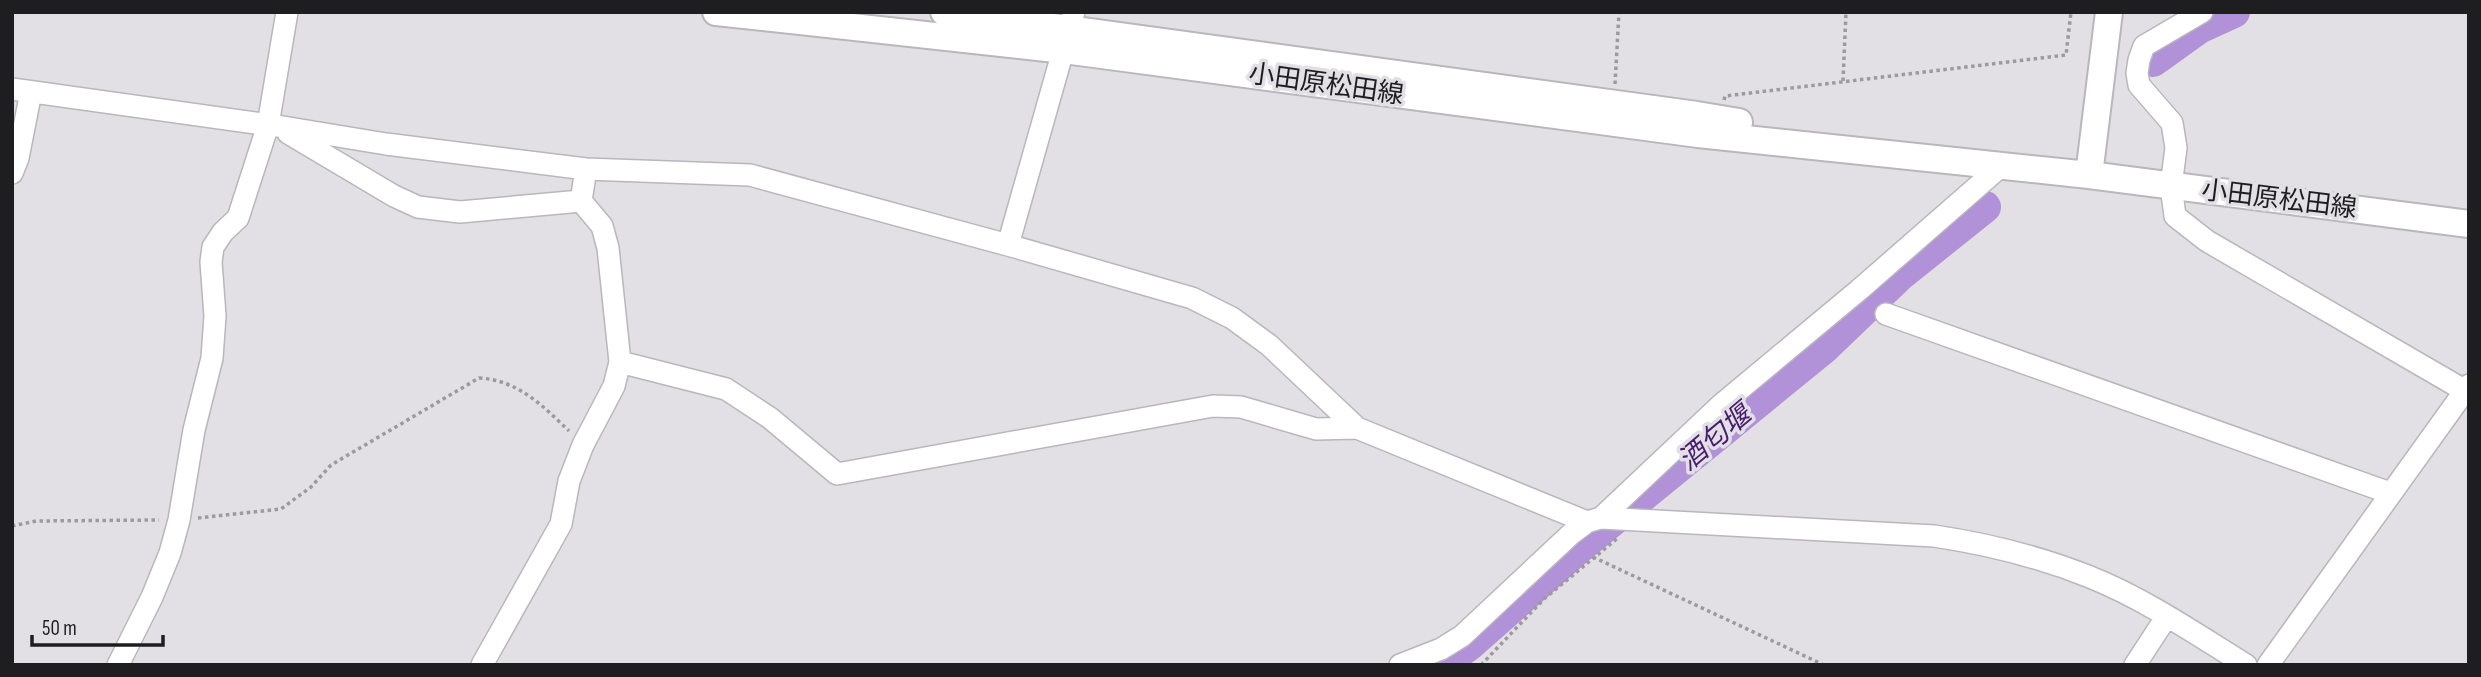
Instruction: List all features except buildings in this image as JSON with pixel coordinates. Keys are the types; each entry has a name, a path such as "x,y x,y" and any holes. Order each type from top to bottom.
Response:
{"main road":[{"name":"小田原松田線","path":"716,12 1069,31 1718,118 1937,160"},
{"name":"小田原松田線","path":"944,12 1698,134 2089,175 2469,224"},
{"path":"2089,175 2109,12"}],"street":[{"path":"118,665 152,597 170,553 179,520 194,430 212,358 215,316 211,262 213,247 223,232 238,218 273,126 287,12"},
{"path":"2203,12 2144,46 2137,73 2139,85 2172,123 2176,148 2171,186 2175,216 2207,241 2467,390 2267,665"},
{"path":"1008,245 1069,31"},
{"path":"12,173 18,158 22,91 386,144 586,169 750,175 1192,298 1232,317 1269,345 1357,428 1594,520 1644,520 1934,536 1981,543 2092,578 2167,616 2246,665"},
{"path":"273,126 394,196 418,207 460,212 581,201"},
{"path":"1400,665 1441,649 1462,636 1571,534 1594,520 1722,404 2001,166"},
{"path":"581,201 586,169"},
{"path":"482,665 561,524 569,481 583,445 614,386 620,362 608,248 603,226 581,201"},
{"path":"1886,314 2390,493"},
{"path":"620,362 726,389 770,418 837,474 1213,406 1241,408 1316,429 1357,428"},
{"path":"2135,665 2167,616"}],"path":[{"path":"1614,104 1619,12"},
{"path":"1843,81 1846,12"},
{"path":"1718,118 1725,96 2066,55 2071,12"},
{"path":"12,526 36,521 179,520 281,509 311,487 331,465 479,378 495,379 531,396 583,445"},
{"path":"1481,665 1545,599 1593,557 1644,520"},
{"path":"1593,557 1824,665"}],"waterway":[{"name":"酒匂堰","path":"2153,61 2199,28 2234,12"},
{"name":"酒匂堰","path":"1442,665 1469,645 1580,547 1825,347 1900,275 1985,207"}]}
